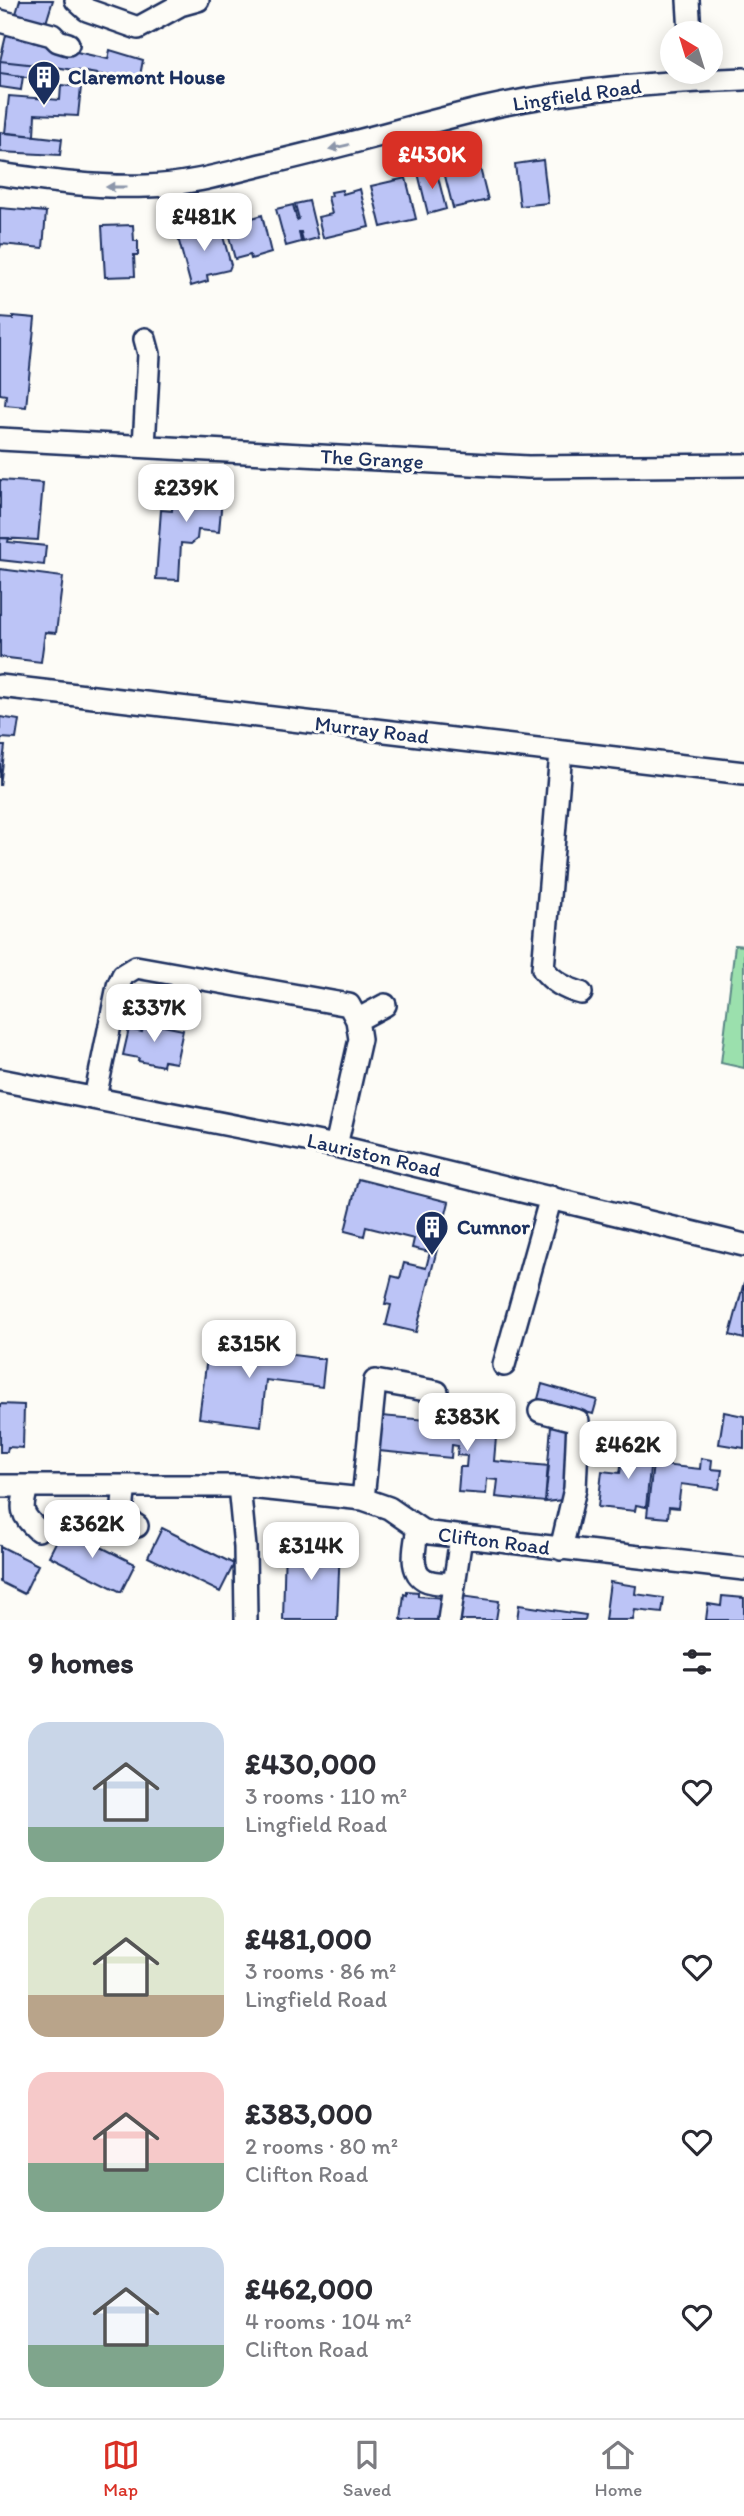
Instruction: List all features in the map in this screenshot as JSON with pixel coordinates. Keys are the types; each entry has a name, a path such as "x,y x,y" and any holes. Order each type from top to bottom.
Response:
{"street":[{"path":"80,1 87,10 138,28 180,5 198,0"},
{"path":"688,0 689,21"},
{"path":"0,21 52,35 58,41 68,44"},
{"name":"Lingfield Road","path":"723,78 744,79"},
{"name":"Lingfield Road","path":"0,174 93,187 150,186 195,180 522,101 660,81"},
{"path":"144,446 149,354 145,338"},
{"name":"The Grange","path":"0,439 528,467 744,465"},
{"name":"Murray Road","path":"0,686 744,773"},
{"path":"561,752 543,969 566,989 581,993"},
{"path":"94,1098 118,986 123,975 136,967 349,1005 357,1020 360,1040 335,1146"},
{"path":"357,1020 385,1005"},
{"name":"Lauriston Road","path":"0,1080 335,1146 744,1245"},
{"path":"504,1365 551,1197"},
{"path":"363,1499 375,1381 437,1392"},
{"path":"540,1411 578,1421 575,1489 561,1549"},
{"name":"Clifton Road","path":"0,1486 239,1486 363,1499 388,1508 430,1533 744,1569"},
{"path":"125,1486 123,1513 137,1526"},
{"path":"239,1486 245,1547 246,1620"},
{"path":"27,1487 22,1506 24,1517 38,1530"},
{"path":"418,1528 412,1559 416,1569 422,1578 431,1583 454,1583"},
{"path":"449,1620 461,1537"}],"green space":[{"path":"735,945 744,946 744,1068 721,1063"}],"building":[{"path":"20,0 53,0 45,26 15,17"},
{"path":"8,27 35,33 32,42 108,59 110,50 143,60 139,81 0,61"},
{"path":"0,61 55,67 52,81 0,73"},
{"path":"0,73 23,76 21,90 0,87"},
{"name":"Claremont House","path":"61,85 81,87 78,116 35,114 34,136 5,133 9,96 60,100"},
{"path":"0,132 62,139 60,155 0,152"},
{"path":"478,160 488,200 453,208 443,168"},
{"path":"543,160 548,203 520,206 515,164"},
{"path":"436,169 446,209 428,214 418,173"},
{"path":"406,178 416,219 381,227 371,186"},
{"path":"360,189 369,227 323,238 318,217 332,214 328,197 332,196 331,192 342,190 343,194"},
{"path":"309,201 318,238 303,242 299,232 301,242 286,246 276,209 293,205 297,220 299,219 295,204"},
{"path":"0,208 46,212 43,248 1,244 0,248"},
{"path":"262,215 271,253 251,259 250,255 235,259 225,222 245,216 246,220"},
{"path":"219,222 231,265 229,270 207,275 208,281 191,286 177,234"},
{"path":"133,225 134,241 138,241 138,255 134,255 135,276 105,277 102,226"},
{"path":"13,316 35,318 26,407 5,405 6,395 0,394 0,318 13,319"},
{"path":"0,480 43,483 38,540 0,538"},
{"path":"174,483 223,487 219,532 198,530 197,539 191,544 181,543 179,580 156,579 161,510 172,511"},
{"path":"0,538 9,538 8,542 46,546 44,565 0,560"},
{"path":"0,569 63,577 56,633 45,632 41,662 0,657"},
{"path":"0,717 19,720 16,739 1,738 0,745"},
{"path":"0,746 5,746 0,786"},
{"path":"144,1022 183,1030 176,1063 164,1061 163,1066 123,1055 129,1029 142,1032"},
{"name":"Cumnor","path":"358,1179 449,1202 416,1332 386,1325 391,1305 385,1304 392,1276 400,1278 404,1263 426,1268 430,1252 412,1248 414,1239 366,1227 364,1236 345,1231"},
{"path":"744,1282 744,1339 730,1335"},
{"path":"210,1335 231,1338 230,1347 325,1359 322,1387 266,1380 261,1426 199,1418"},
{"path":"542,1384 597,1400 593,1414 538,1399"},
{"path":"0,1404 24,1405 23,1448 8,1447 7,1452 0,1452"},
{"path":"463,1411 498,1414 494,1461 549,1466 545,1502 496,1497 498,1480 487,1479 486,1494 458,1492 460,1467 466,1467 467,1456 457,1455 458,1446 452,1445 451,1458 379,1451 382,1416 461,1423"},
{"path":"724,1412 744,1416 744,1448 719,1444"},
{"path":"551,1425 570,1427 562,1500 545,1502"},
{"path":"636,1439 653,1440 646,1507 636,1505 635,1511 598,1507 602,1471 620,1473 622,1460 633,1461"},
{"path":"701,1458 712,1460 711,1469 722,1470 719,1489 681,1484 678,1508 669,1507 668,1518 647,1516 653,1464 700,1469"},
{"path":"63,1528 135,1564 121,1592 49,1556"},
{"path":"162,1528 234,1564 220,1592 148,1557"},
{"path":"285,1544 340,1546 337,1620 283,1620"},
{"path":"0,1546 38,1565 24,1594 0,1582"},
{"path":"610,1582 636,1586 635,1594 664,1598 662,1613 635,1610 633,1620 605,1620"},
{"path":"407,1591 418,1592 418,1596 446,1598 444,1620 401,1620 404,1594 407,1595"},
{"path":"461,1596 499,1601 496,1620 457,1620"},
{"path":"722,1596 744,1598 744,1620 706,1620 708,1604 721,1606"},
{"path":"519,1605 586,1615 585,1620 517,1620"}],"place":[{"name":"Claremont House","path":"44,107"},
{"name":"Cumnor","path":"432,1257"}]}
